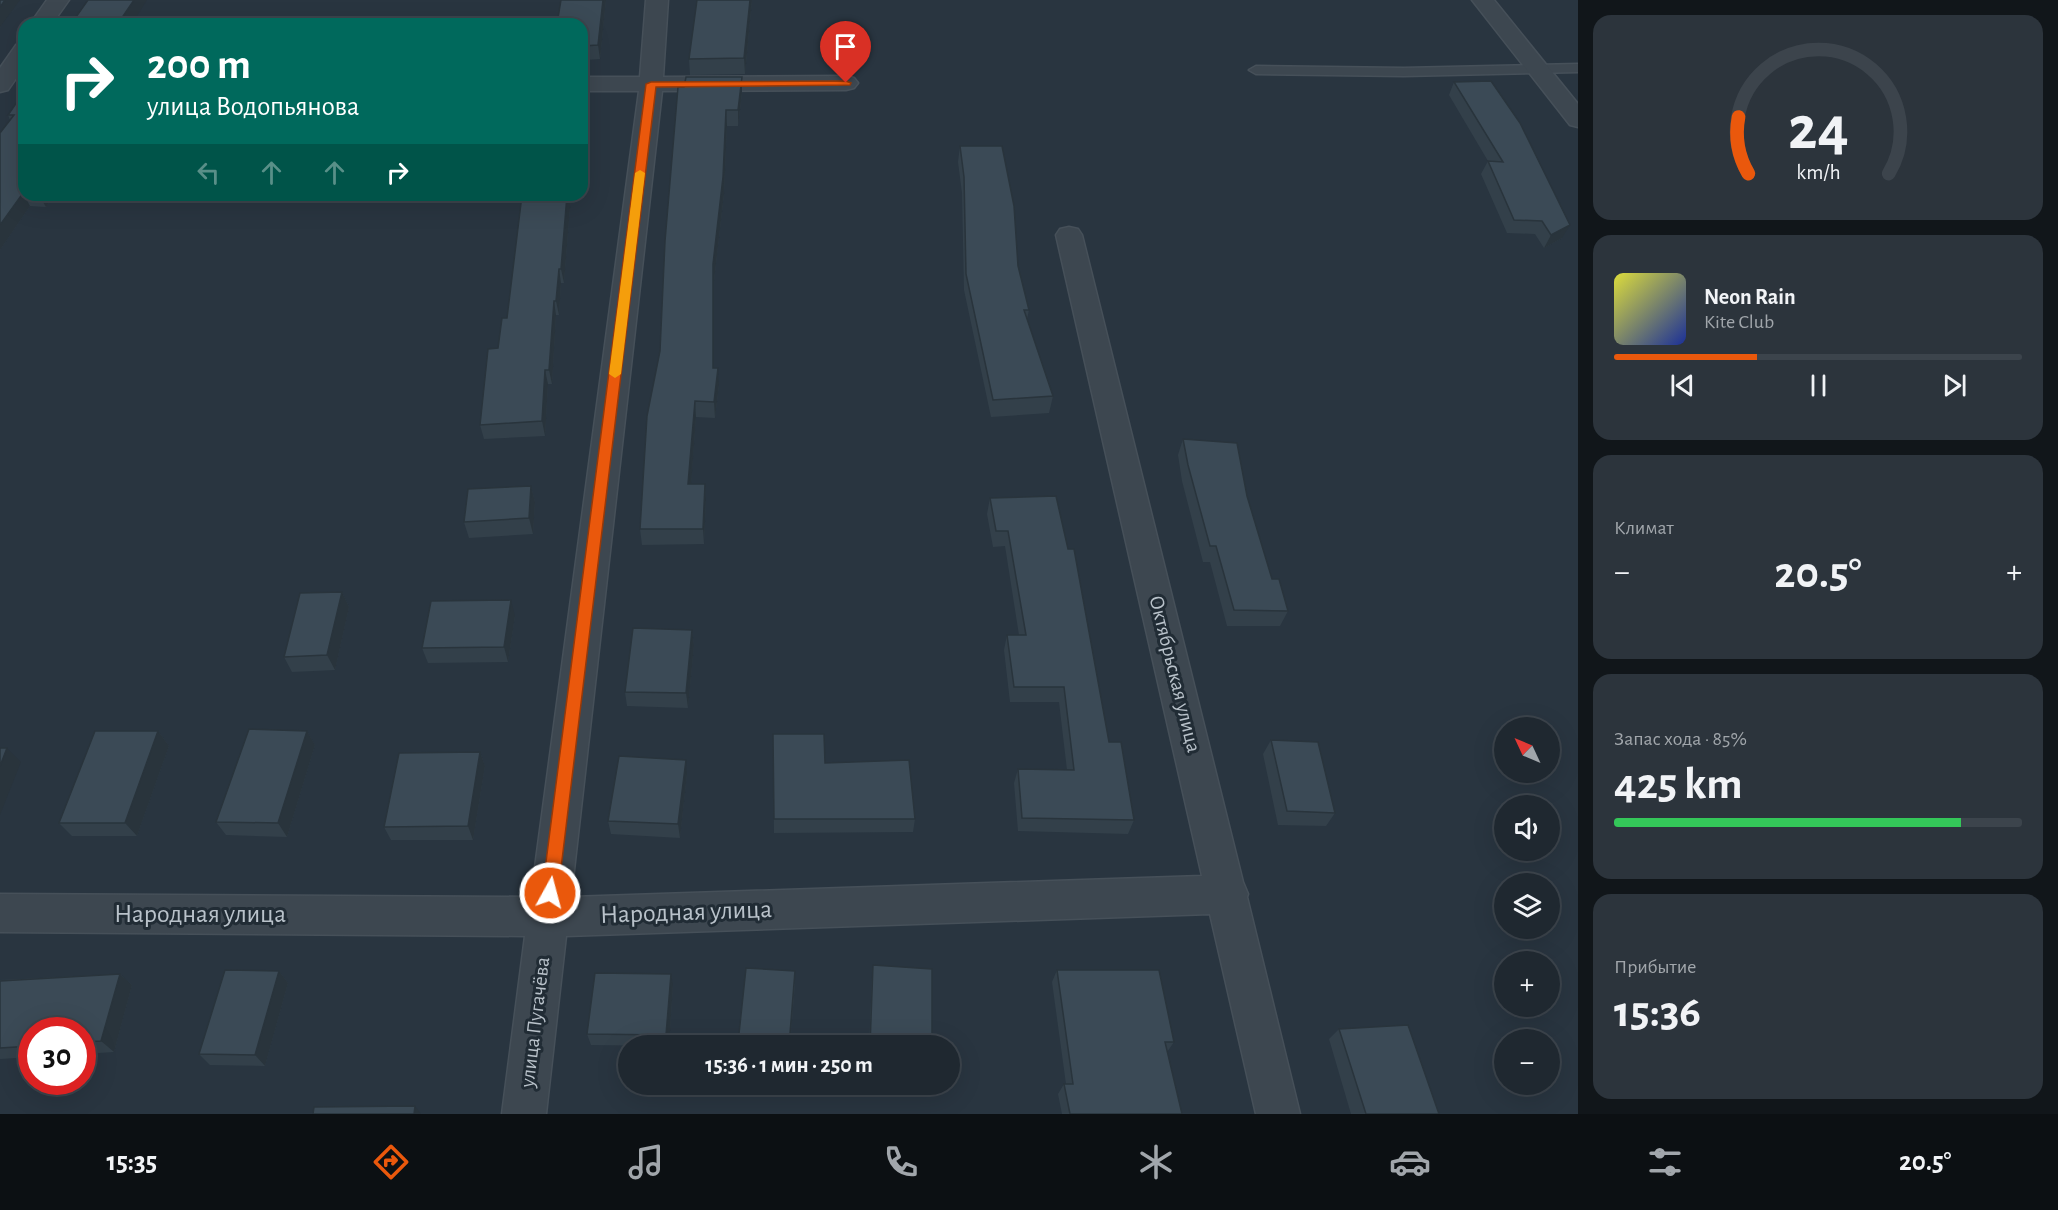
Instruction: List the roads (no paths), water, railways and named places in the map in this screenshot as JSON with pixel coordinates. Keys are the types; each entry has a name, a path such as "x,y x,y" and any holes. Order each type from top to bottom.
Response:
{"street":[{"path":"45,18 58,0"},
{"name":"улица Пугачёва","path":"524,1114 651,84 657,0"},
{"path":"1483,0 1578,120"},
{"path":"7,81 18,61"},
{"path":"588,84 846,83"},
{"name":"Октябрьская улица","path":"1069,235 1228,894 1278,1114"},
{"name":"Народная улица","path":"0,913 547,917 1228,894"}],"lane":[{"path":"1256,70 1404,72 1578,68"}]}
